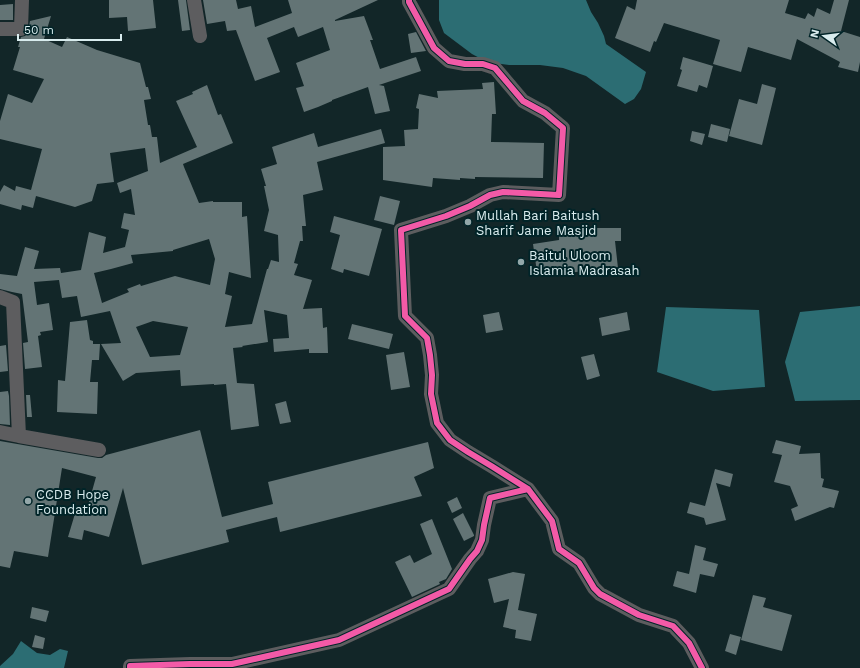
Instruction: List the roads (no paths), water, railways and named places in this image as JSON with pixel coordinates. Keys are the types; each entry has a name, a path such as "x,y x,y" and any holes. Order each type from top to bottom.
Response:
{"street":[{"path":"0,29 21,29 22,0"},
{"path":"194,0 200,36"},
{"path":"409,0 434,48 449,61 465,64 483,64 494,68 522,101 545,113 563,128 559,195 503,192 490,195 470,206 446,216 401,230 405,316 427,338 432,375 431,394 437,423 450,440 528,489 552,521 559,550 579,562 594,588 600,594 640,615 673,626 689,643 702,668"},
{"path":"0,297 13,302 19,436"},
{"path":"0,432 99,450"},
{"path":"130,668 130,666 232,664 339,640 449,589 477,551 482,540 490,498 528,489"}],"water":[{"path":"439,0 586,0 604,36 606,44 646,72 641,89 634,99 625,104 586,76 563,68 540,65 509,65 487,62 472,54 444,33 439,20"},
{"path":"860,306 860,400 795,401 785,362 800,312"},
{"path":"666,307 759,310 765,387 713,391 657,372"},
{"path":"21,641 37,653 50,655 60,649 68,651 64,668 0,668 0,666 13,654"}],"place":[{"name":"Mullah Bari Baitush Sharif Jame Masjid","path":"468,222"},
{"name":"Baitul Uloom Islamia Madrasah","path":"521,262"},
{"name":"CCDB Hope Foundation","path":"28,501"}]}
